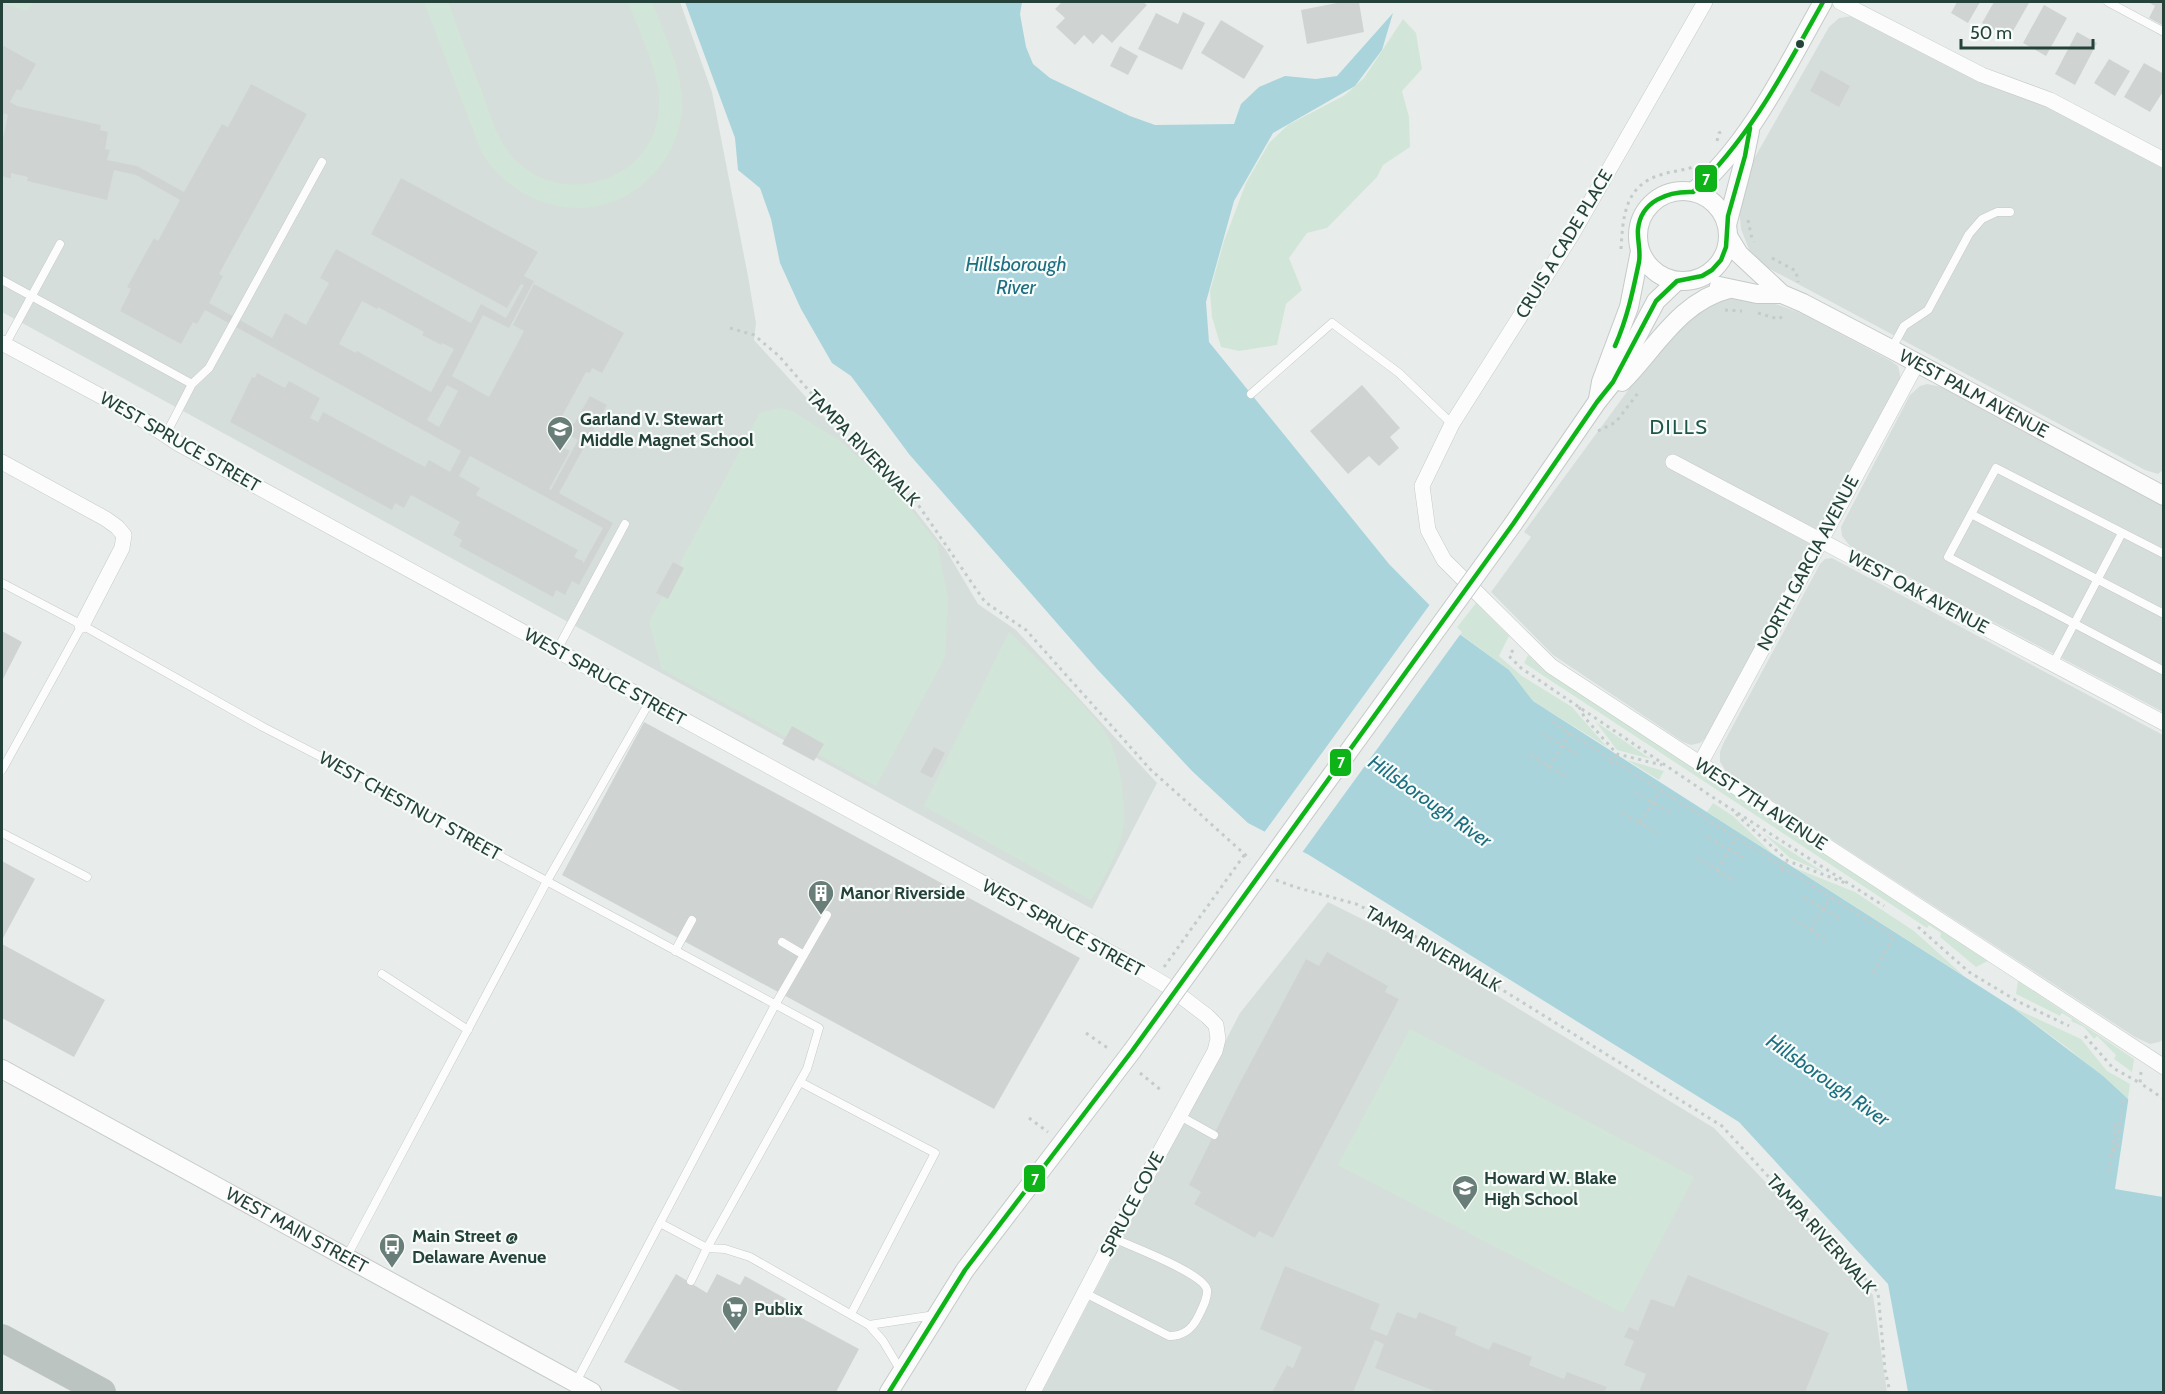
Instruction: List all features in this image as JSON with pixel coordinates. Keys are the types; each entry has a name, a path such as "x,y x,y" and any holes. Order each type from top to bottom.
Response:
{"highway":[{"path":"2,1338 102,1392"}],"street":[{"name":"CRUIS A CADE PLACE","path":"1422,486 1452,424 1571,236 1706,2"},
{"path":"1693,192 1715,172 1750,128 1823,2"},
{"path":"1840,2 1982,75 2050,100 2163,160"},
{"path":"1728,231 1723,216 1711,200 1693,192 1679,191 1665,194 1644,211 1637,238 1646,262 1665,278 1683,281 1702,278 1713,270 1722,259 1727,246 1728,231 1750,128"},
{"name":"WEST PALM AVENUE","path":"1728,231 1739,254 1782,294 1891,349 2163,495"},
{"path":"1597,402 1601,382 1629,307 1640,251"},
{"path":"889,1392 975,1257 1132,1051 1613,382 1656,301 1683,281"},
{"name":"WEST PALM AVENUE","path":"1683,281 1757,294 1782,294"},
{"path":"1597,402 1639,365 1665,332 1692,306 1712,293 1729,289"},
{"name":"WEST SPRUCE STREET","path":"3,344 134,414 165,436 1122,959 1169,987 1207,1016"},
{"name":"NORTH GARCIA AVENUE","path":"1700,764 1917,363"},
{"path":"2,462 106,519 124,535 122,548 82,625"},
{"name":"WEST OAK AVENUE","path":"1673,462 2163,723"},
{"name":"WEST 7TH AVENUE","path":"1422,486 1428,530 1444,560 1551,666 2163,1067"},
{"name":"SPRUCE COVE","path":"1033,1392 1113,1238 1215,1051 1218,1039 1216,1025 1207,1016"},
{"name":"WEST MAIN STREET","path":"2,1069 592,1392"}],"lane":[{"path":"2108,2 2163,32"},
{"path":"165,436 192,384 208,368 322,162"},
{"path":"1891,349 1904,326 1928,310 1957,254 1982,219 1997,212 2010,212"},
{"path":"3,344 60,243"},
{"path":"2,280 192,384"},
{"path":"1251,394 1332,323 1399,374 1452,424"},
{"path":"2163,554 1996,468 1947,556 2163,671"},
{"path":"1971,514 2163,614"},
{"path":"556,650 625,524"},
{"path":"2053,664 2122,533"},
{"name":"WEST CHESTNUT STREET","path":"2,583 819,1028 807,1070 800,1082"},
{"path":"2,770 82,625"},
{"path":"346,1258 547,881 650,701"},
{"path":"2,833 87,877"},
{"path":"575,1383 775,1005 826,915"},
{"path":"675,951 692,920"},
{"path":"782,942 804,955"},
{"path":"382,974 468,1030"},
{"path":"691,1281 707,1248 800,1082 935,1153 851,1314"},
{"path":"1180,1116 1214,1135"},
{"path":"660,1223 707,1248 750,1257 869,1325 883,1341 901,1372"},
{"path":"1085,1293 1169,1336 1180,1336 1190,1329 1198,1318 1207,1291 1204,1283 1181,1269 1113,1238"},
{"path":"869,1325 936,1315"}],"path":[{"path":"1715,147 1719,133"},
{"path":"1620,255 1625,208 1632,196 1650,179 1698,164"},
{"path":"1748,218 1751,235 1757,246"},
{"path":"1765,254 1796,271"},
{"path":"1716,312 1727,309 1751,311 1778,319"},
{"name":"TAMPA RIVERWALK","path":"730,328 754,336 779,356 843,430 887,469 919,507 986,602 1026,630 1150,769 1257,865"},
{"path":"1616,422 1643,386"},
{"path":"1523,639 1509,656 1521,668 1665,765 1890,909"},
{"path":"1578,706 1585,718 1617,754 1665,765"},
{"path":"1552,722 1894,937 1873,973"},
{"path":"1549,767 1570,733"},
{"path":"1543,734 1580,756"},
{"path":"1611,764 1617,754"},
{"path":"1530,755 1567,777"},
{"path":"1640,823 1661,790"},
{"path":"1635,792 1671,813"},
{"path":"1731,808 1788,861 1854,886"},
{"path":"1623,813 1658,833"},
{"path":"1708,837 1747,860"},
{"path":"1717,870 1736,838"},
{"path":"1163,968 1245,854"},
{"path":"1697,858 1734,881"},
{"path":"1780,871 1786,862"},
{"name":"TAMPA RIVERWALK","path":"1270,876 1295,887 1356,904 1379,915 1722,1126 1878,1292 1885,1370 1890,1392"},
{"path":"1804,897 1842,920"},
{"path":"1810,930 1831,897"},
{"path":"1791,918 1828,941"},
{"path":"1916,926 1969,972 2017,1001 2070,1026"},
{"path":"2081,1031 2113,1068 2163,1099"},
{"path":"1086,1033 1109,1049"},
{"path":"2140,1083 2142,1068"},
{"path":"1140,1073 1162,1091"},
{"path":"2112,1150 2118,1150 2123,1101 2128,1101"},
{"path":"1029,1118 1048,1132"},
{"path":"2109,1172 2116,1122"}],"shaded area":[{"name":"Garland V. Stewart Middle Magnet School","path":"2,2 680,2 712,92 756,323 754,340 833,427 890,478 946,550 978,604 1016,630 1157,783 1092,909 2,312"},
{"path":"1852,16 2028,96 2163,164 2163,470 2158,474 2145,470 1768,268 1750,252 1741,229 1739,208 1751,164 1829,27 1839,18"},
{"path":"1744,298 1773,303 1803,314 1891,361 1898,366 1900,381 1707,737 1700,743 1691,745 1683,742 1553,655 1491,592 1531,537 1524,532 1668,336 1711,300"},
{"path":"1927,384 1942,387 2163,505 2163,712 1850,546 1842,536 1841,527 1910,395 1920,386"},
{"path":"1832,558 2163,735 2164,1039 2150,1044 2135,1037 1726,771 1720,762 1723,744 1820,564 1825,559"},
{"name":"Howard W. Blake High School","path":"1328,902 1416,946 1714,1128 1873,1295 1887,1392 1042,1392 1240,1013"}],"green space":[{"path":"2,2 33,2 25,11"},
{"path":"424,2 448,2 500,140 509,153 528,171 551,181 575,185 599,181 621,172 640,157 653,136 659,110 657,83 649,55 628,2 652,2 673,55 682,97 682,111 677,133 672,147 660,166 640,186 617,200 593,207 568,207 543,202 520,191 499,175 482,153"},
{"path":"1403,19 1416,33 1422,69 1402,91 1409,117 1410,147 1383,165 1377,177 1327,228 1307,233 1289,258 1302,290 1286,304 1277,345 1239,351 1221,347 1212,317 1210,291 1224,241 1246,183 1269,143 1288,125 1345,95 1364,78"},
{"path":"781,408 792,411 840,441 895,490 937,543 948,599 945,657 876,786 662,669 649,622 760,413"},
{"path":"1476,603 1509,636 1499,656 1522,676 1572,707 1607,747 1533,701 1509,670 1455,630"},
{"path":"1009,632 1092,715 1113,749 1123,791 1123,829 1114,856 1091,900 924,806"},
{"path":"1528,655 1544,670 1988,961 1976,967 1940,937 1941,933 1929,925 1927,928 1524,663"},
{"path":"1596,722 1651,759 1617,750"},
{"path":"1627,760 1664,771 1659,780"},
{"path":"1713,803 1733,816 1773,854 1707,812"},
{"path":"1764,834 1825,873 1790,858"},
{"path":"1795,868 1855,892 1914,931 1964,976"},
{"path":"2018,981 2134,1059 2132,1072 2114,1059 2116,1055 2097,1036 2094,1039 2084,1027 2071,1021 2072,1019 2062,1013 2060,1016 2016,994"},
{"path":"2012,1007 2081,1039 2107,1071 2130,1084 2128,1099 2069,1049"},
{"path":"1410,1029 1694,1177 1623,1313 1338,1165"}],"water":[{"name":"Hillsborough River","path":"685,2 1022,2 1020,14 1026,47 1033,64 1050,78 1130,116 1155,125 1234,124 1241,104 1259,87 1285,76 1316,79 1337,76 1393,13 1382,50 1355,86 1273,133 1234,201 1206,302 1209,342 1389,564 1454,630 1509,670 1533,701 2012,1007 2103,1076 2128,1099 2163,1140 2163,1392 1908,1392 1888,1284 1739,1122 1309,855 1248,823 1192,771 1097,669 909,454 851,376 832,363 801,309 780,263 771,219 760,188 738,170 735,138"}],"pier":[{"path":"1431,603 1462,632 1301,854 1263,834"},
{"path":"2129,1095 2164,1135 2163,1197 2115,1189"}],"building":[{"path":"1062,2 1143,2 1147,5 1112,43 1102,34 1093,44 1084,35 1075,45 1056,27 1065,18 1055,9"},
{"path":"1342,2 1359,2 1364,32 1307,44 1301,10"},
{"path":"1957,2 1980,2 1968,23 1951,13"},
{"path":"1994,2 2029,3 2009,38 1982,23"},
{"path":"2148,2 2164,2 2164,26 2149,18 2155,6"},
{"path":"2044,5 2067,18 2046,56 2023,43"},
{"path":"1183,12 1205,23 1182,70 1138,49 1156,13 1178,24"},
{"path":"1221,20 1264,46 1244,79 1201,53"},
{"path":"2077,32 2097,43 2075,85 2055,74"},
{"path":"2,45 36,64 21,91 17,89 10,102 17,106 101,125 100,130 108,132 105,149 110,150 107,160 137,166 184,192 222,124 228,127 251,84 307,114 219,274 223,276 209,303 272,338 285,313 306,325 329,283 320,278 336,249 471,323 481,304 506,318 524,285 521,284 507,308 371,234 401,178 538,252 524,276 534,281 509,328 483,315 452,376 489,397 524,331 513,325 534,284 624,333 602,373 592,368 590,373 586,372 549,440 570,451 549,489 551,490 578,440 558,429 564,419 574,424 590,396 607,405 559,493 613,523 579,585 572,581 565,595 556,590 553,597 459,546 462,540 453,535 460,522 411,495 404,508 395,503 392,510 230,422 252,377 255,378 257,373 285,388 289,381 320,398 310,418 318,422 323,412 425,467 429,460 450,472 461,451 205,310 197,324 193,322 181,344 120,311 131,289 127,287 154,238 158,241 180,200 136,175 114,170 107,200 27,181 28,177 11,173 11,178 2,176 2,143 8,115 4,113 2,118","holes":["362,301 424,332 422,335 441,345 442,343 454,349 431,392 357,351 356,353 339,344","447,385 458,391 439,427 427,420","470,456 603,528 583,564 583,561 574,557 578,550 476,495 480,488 459,476"]},
{"path":"1120,46 1138,56 1128,75 1110,66"},
{"path":"2109,59 2130,71 2115,96 2094,83"},
{"path":"2144,63 2164,74 2164,90 2150,112 2124,97"},
{"path":"1821,70 1850,86 1839,107 1810,91"},
{"path":"1362,385 1400,428 1390,437 1399,448 1379,466 1369,456 1348,474 1310,431"},
{"path":"673,562 684,568 668,599 656,593"},
{"path":"2,631 22,642 2,681"},
{"name":"Manor Riverside","path":"644,722 1080,958 994,1109 562,875"},
{"path":"792,726 824,744 814,761 782,744"},
{"path":"934,747 945,753 932,778 920,772"},
{"path":"2,861 35,879 2,940"},
{"path":"2,944 105,1000 74,1057 2,1018"},
{"path":"1327,952 1388,986 1385,992 1399,999 1273,1238 1259,1231 1255,1238 1194,1204 1201,1192 1189,1185 1236,1090 1306,959 1319,966"},
{"path":"1285,1266 1380,1304 1370,1329 1387,1336 1397,1312 1416,1319 1419,1312 1457,1327 1455,1335 1489,1350 1493,1342 1532,1357 1529,1365 1564,1379 1567,1372 1607,1387 1604,1392 1437,1392 1375,1368 1384,1344 1375,1340 1353,1392 1272,1392 1287,1365 1293,1368 1302,1347 1260,1329"},
{"name":"Publix","path":"676,1274 707,1293 717,1274 740,1285 745,1276 801,1307 796,1315 859,1349 836,1392 683,1392 624,1362"},
{"path":"1688,1275 1829,1333 1805,1392 1639,1392 1646,1374 1624,1365 1634,1341 1624,1337 1629,1327 1638,1331 1651,1299 1674,1307"}],"transit line":[{"name":"7","path":"1615,346 1634,284 1639,258 1638,229 1644,211 1665,196 1693,192 1732,149 1765,102 1823,2"},
{"name":"7","path":"889,1392 965,1270 1132,1051 1613,382 1656,301 1677,281 1702,276 1712,270 1721,260 1726,247 1728,216 1745,156 1750,128"}],"place":[{"name":"Garland V. Stewart Middle Magnet School","path":"560,452"},
{"name":"Manor Riverside","path":"821,916"},
{"name":"Howard W. Blake High School","path":"1465,1211"},
{"name":"Main Street @ Delaware Avenue","path":"392,1269"},
{"name":"Publix","path":"735,1332"}],"district":[{"name":"DILLS","path":"1679,427"}]}
